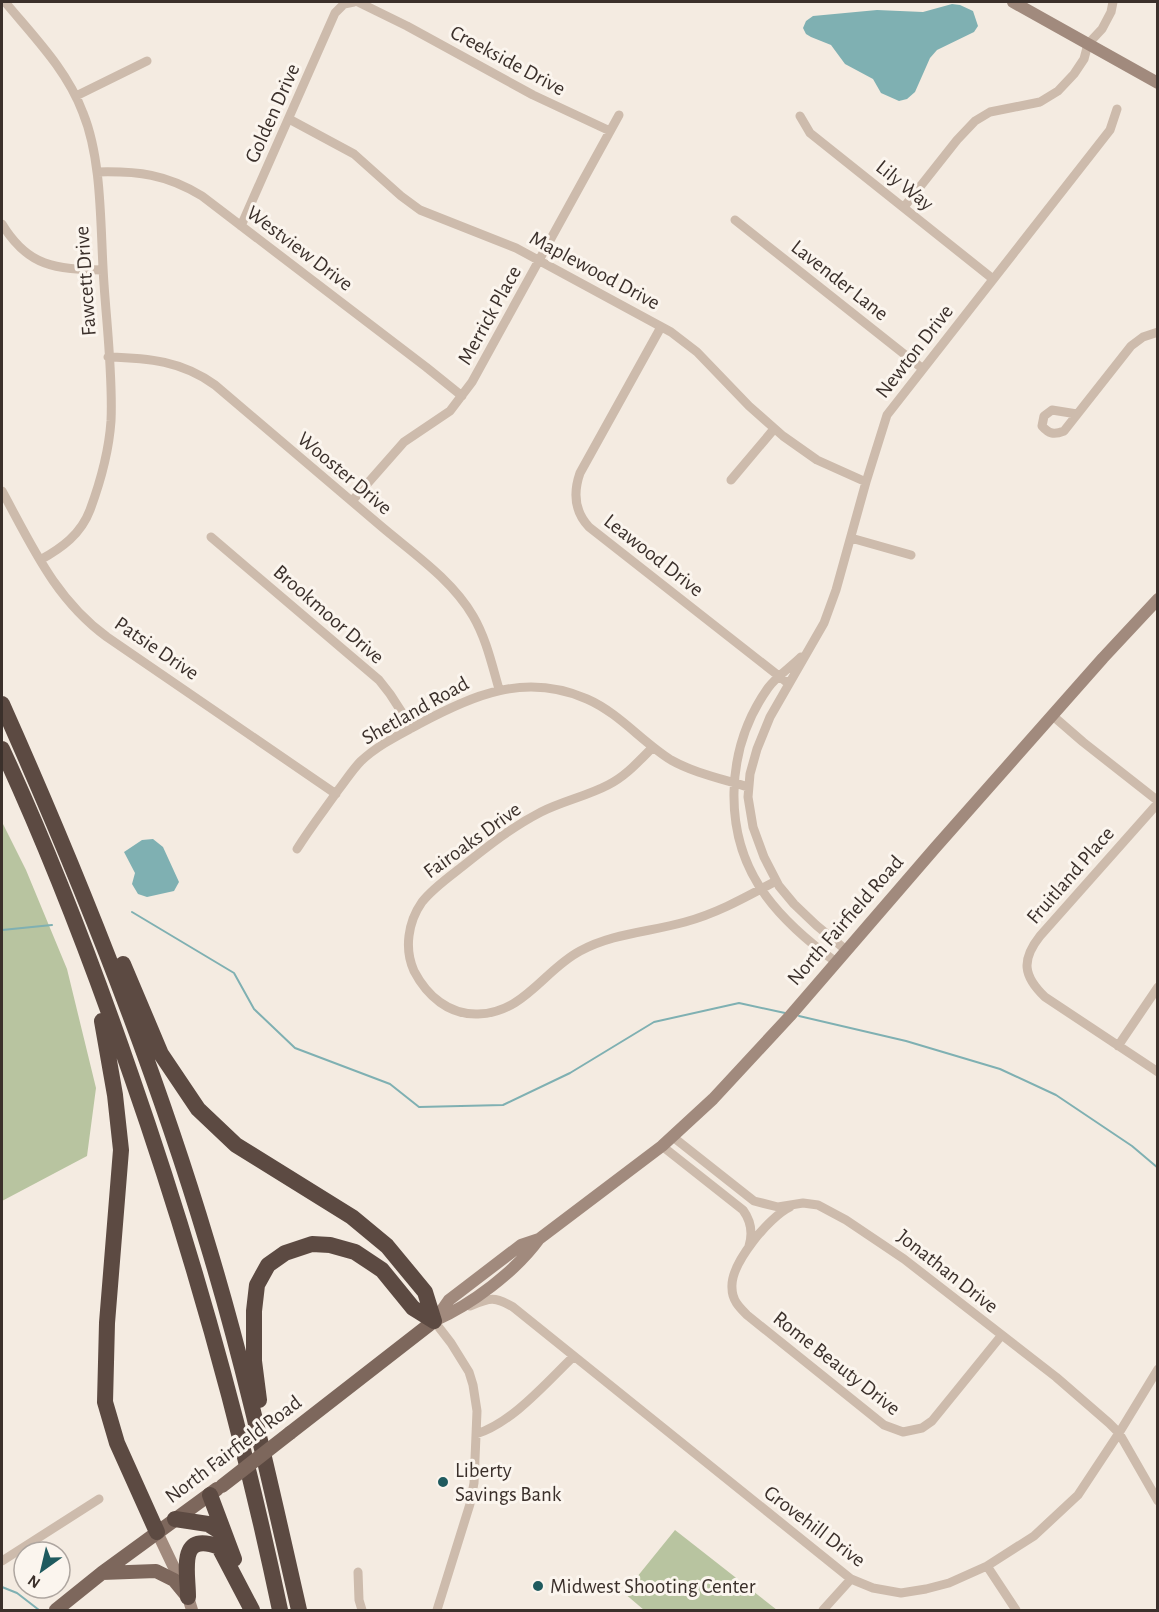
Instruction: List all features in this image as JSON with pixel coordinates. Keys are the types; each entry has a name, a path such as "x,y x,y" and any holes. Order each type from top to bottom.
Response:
{"highway":[{"path":"2,704 56,826 115,971 164,1109 207,1242 241,1364 299,1611"},
{"path":"2,749 103,994 182,1229 218,1350 280,1611"},
{"path":"56,826 92,890 161,1054 198,1109 236,1145 352,1217 387,1246 425,1292 434,1321"},
{"path":"79,933 107,1041 121,1150 106,1342 105,1402 117,1443 157,1532"},
{"path":"271,1485 254,1361 254,1311 257,1285 268,1265 285,1253 312,1244 330,1245 355,1252 382,1270 413,1308 434,1321"},
{"path":"216,1490 225,1534 252,1611"},
{"path":"175,1519 208,1524 225,1534"},
{"path":"190,1604 186,1560 188,1551 196,1543 207,1542 219,1547 252,1611"}],"main road":[{"path":"1013,2 1158,83"},
{"name":"North Fairfield Road","path":"56,1611 102,1573 216,1490 434,1321 457,1311 528,1254 539,1239 673,1137 790,1016 1053,716 1156,605"},
{"name":"North Fairfield Road","path":"434,1321 449,1300 521,1245 539,1239"},
{"path":"157,1532 190,1604"},
{"path":"102,1573 156,1571 174,1580 190,1604"}],"street":[{"name":"Fawcett Drive","path":"5,2 62,71 76,96 90,134 97,172 110,429 105,458 90,511 82,526 57,551 40,560"},
{"name":"Creekside Drive","path":"335,13 344,4 356,2 386,15 533,95 610,131"},
{"path":"904,207 975,121 990,112 1040,102 1059,92 1084,59 1088,44 1102,29 1111,12 1113,2"},
{"name":"Golden Drive","path":"241,226 335,13"},
{"path":"76,96 147,62"},
{"name":"Newton Drive","path":"846,950 808,918 776,881 764,857 749,808 748,787 753,762 762,736 824,623 836,590 887,415 1110,130 1117,109"},
{"name":"Merrick Place","path":"352,501 404,442 444,416 462,396 490,352 619,115"},
{"name":"Lily Way","path":"800,116 810,133 993,279"},
{"name":"Maplewood Drive","path":"289,119 354,154 400,196 420,210 516,248 661,327 697,352 774,429 817,460 866,482"},
{"name":"Westview Drive","path":"97,172 125,172 163,177 186,186 426,366 462,396"},
{"name":"Lavender Lane","path":"735,220 923,369"},
{"path":"2,224 19,246 41,263 67,269 103,270"},
{"name":"Leawood Drive","path":"661,327 580,473 575,492 577,507 589,527 789,684"},
{"path":"1077,414 1131,346 1143,337 1158,332"},
{"name":"Wooster Drive","path":"108,357 161,360 181,365 200,375 352,501 443,580 462,600 473,616 485,642 499,689"},
{"path":"731,480 774,429"},
{"name":"Patsie Drive","path":"2,491 60,592 96,628 336,794"},
{"name":"Brookmoor Drive","path":"211,537 379,680 412,728"},
{"path":"851,538 911,555"},
{"name":"Newton Drive","path":"807,651 769,686 748,724 740,747 734,783 734,811 739,838 761,888 797,931 836,962"},
{"name":"Shetland Road","path":"297,849 362,760 388,741 412,728 461,703 499,689 550,688 587,699 677,763 748,787"},
{"path":"1053,716 1158,802"},
{"name":"Fairoaks Drive","path":"653,747 631,769 611,784 554,806 512,829 429,894 414,917 409,942 412,967 426,990 440,1003 459,1012 477,1014 504,1009 521,1000 564,962 584,949 627,934 705,916 776,881"},
{"name":"Fruitland Place","path":"1118,1046 1045,997 1029,978 1027,959 1033,944 1158,802"},
{"path":"1158,987 1118,1046 1158,1072"},
{"name":"Jonathan Drive","path":"673,1137 754,1201 773,1206 815,1204 846,1220 904,1259 1071,1390 1119,1433 1158,1501"},
{"path":"662,1146 743,1210 749,1220 751,1230 748,1250"},
{"name":"Rome Beauty Drive","path":"792,1206 775,1217 748,1250 735,1270 732,1281 733,1295 739,1308 845,1396 884,1425 893,1430 914,1431 932,1420 1001,1336"},
{"name":"Grovehill Drive","path":"457,1311 488,1299 500,1299 513,1307 851,1579 873,1588 901,1593 949,1583 987,1566 1034,1536 1078,1495 1158,1369"},
{"path":"434,1321 469,1372 476,1400 474,1483 470,1504 436,1611"},
{"path":"476,1434 490,1429 507,1418 573,1357"},
{"path":"2,1561 99,1500"},
{"path":"987,1566 1016,1611"},
{"path":"358,1572 359,1600 362,1611"},
{"path":"823,1611 851,1579"}],"green space":[{"path":"2,822 26,870 67,969 96,1088 87,1156 2,1201"},
{"path":"675,1530 777,1610 644,1610 624,1593"}],"water":[{"path":"952,4 973,11 978,26 974,32 937,50 930,58 915,92 907,99 899,101 881,93 873,79 845,64 831,45 806,34 803,28 806,21 813,16 877,10 923,12"},
{"path":"153,839 163,847 179,882 174,891 147,897 138,894 132,884 135,873 124,852 142,840"}],"waterway":[{"path":"132,912 234,973 254,1009 295,1048 390,1084 419,1107 503,1105 570,1073 654,1022 739,1003 785,1013"},
{"path":"2,930 52,925"},
{"path":"799,1016 906,1041 1000,1069 1056,1095 1132,1146 1158,1168"},
{"path":"2,1587 17,1593 39,1610"}],"place":[{"name":"Liberty Savings Bank","path":"443,1482"},
{"name":"Midwest Shooting Center","path":"538,1586"}]}
